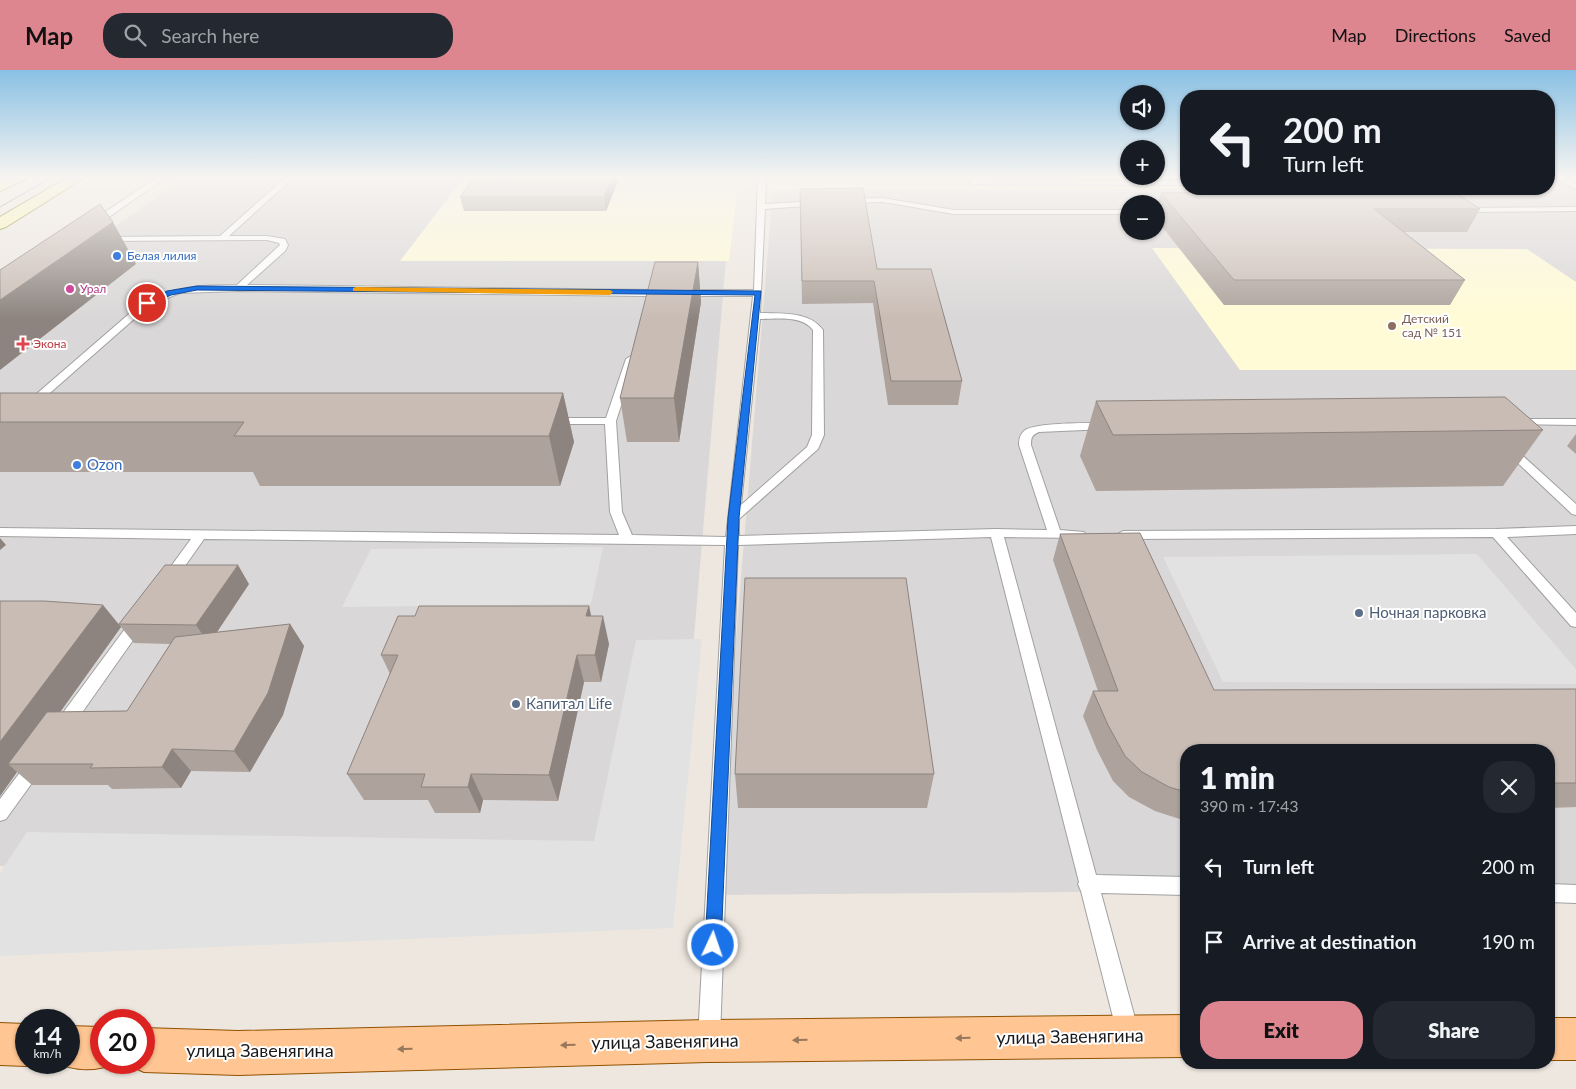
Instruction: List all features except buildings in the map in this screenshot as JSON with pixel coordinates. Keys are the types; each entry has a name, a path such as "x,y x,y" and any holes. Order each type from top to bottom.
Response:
{"main road":[{"name":"улица Завенягина","path":"155,1050 238,1053 708,1041 1180,1036"},
{"path":"1555,1039 1576,1039"},
{"path":"0,1044 15,1045"}],"lane":[{"path":"86,229 94,224"},
{"path":"222,238 238,224"},
{"path":"708,1041 733,518 758,293 760,224"},
{"path":"90,239 267,238 282,241 284,245 238,288"},
{"path":"25,416 25,411 30,404 147,303 157,297 184,289 758,293"},
{"path":"647,311 663,293"},
{"path":"733,518 812,448 817,442 818,435 818,330 816,326 803,319 755,316"},
{"path":"626,538 616,512 610,421 635,348"},
{"path":"540,421 610,421"},
{"path":"1499,422 1576,422"},
{"path":"1055,535 1024,445 1025,438 1030,432 1038,428 1118,426"},
{"path":"1500,441 1576,511"},
{"path":"1114,535 1496,533 1576,530"},
{"path":"0,532 626,538 733,541 996,533 1094,535"},
{"path":"996,533 1128,1036"},
{"path":"1496,533 1576,622"},
{"path":"161,590 201,534"},
{"path":"0,813 149,606"},
{"path":"1087,884 1180,886"},
{"path":"1555,894 1576,894"}],"shaded area":[{"path":"119,224 729,224 676,850 0,866 0,306"},
{"path":"429,224 733,224 729,261 400,261"},
{"path":"770,224 1120,224 1120,240 1165,240 1165,224 1576,224 1576,888 1555,888 1555,744 1180,744 1180,891 715,895"},
{"name":"Детский сад № 151","path":"1152,248 1527,249 1576,282 1576,370 1240,370"},
{"path":"603,547 591,604 342,607 371,549"},
{"name":"Ночная парковка","path":"1477,554 1576,669 1576,684 1223,682 1163,557"},
{"path":"702,639 673,928 0,956 0,873 27,832 594,841 636,640"}],"slow traffic":[{"path":"356,289 610,292"}],"place":[{"name":"Белая лилия","path":"117,256"},
{"name":"Урал","path":"70,289"},
{"name":"Детский сад № 151","path":"1392,326"},
{"name":"Экона","path":"23,344"},
{"name":"Ozon","path":"77,465"},
{"name":"Ночная парковка","path":"1359,613"},
{"name":"Капитал Life","path":"516,704"}],"route":[{"path":"147,303 169,293 197,288 758,293 733,518 713,945"}]}
